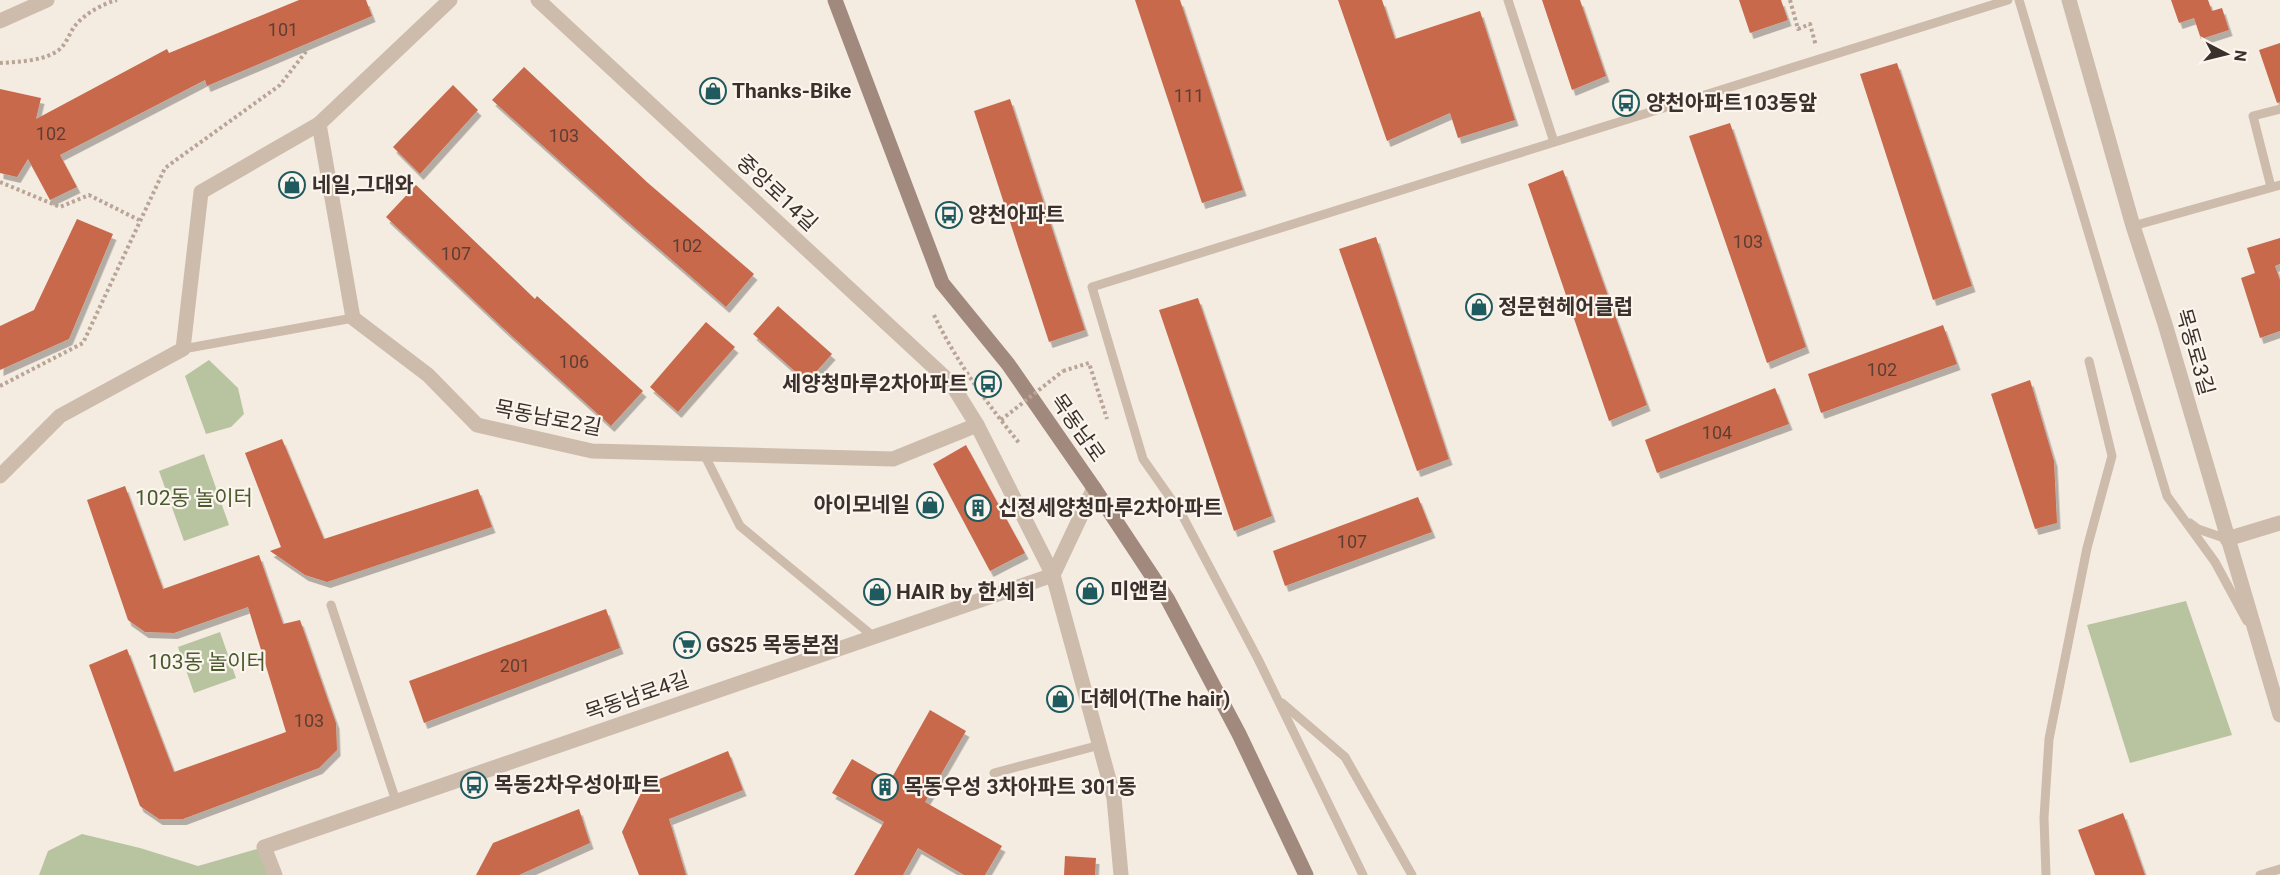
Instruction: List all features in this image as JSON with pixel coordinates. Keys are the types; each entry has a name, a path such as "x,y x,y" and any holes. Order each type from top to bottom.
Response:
{"main road":[{"name":"목동남로","path":"835,0 942,283 1008,364 1168,600 1239,734 1306,875"}],"street":[{"path":"0,21 47,0"},
{"path":"0,476 60,416 183,349 201,192 319,124 450,0"},
{"name":"중앙로14길","path":"538,0 951,383 977,425"},
{"name":"목동로3길","path":"2069,0 2133,226 2165,324 2280,716"},
{"path":"319,124 353,318"},
{"name":"목동남로2길","path":"353,318 428,375 477,425 592,450 893,459 977,425"},
{"path":"977,425 1053,575 1114,798 1121,875"},
{"path":"1053,575 1094,488"},
{"path":"2227,539 2280,523"},
{"name":"목동남로4길","path":"275,875 264,847 1053,575"}],"lane":[{"path":"1508,0 1554,142"},
{"path":"1363,875 1181,513 1143,459 1092,288 2008,0"},
{"path":"2019,0 2167,496 2215,562 2257,639"},
{"path":"2133,226 2276,186 2253,116 2280,109"},
{"path":"183,349 353,318"},
{"path":"2046,875 2044,818 2049,739 2087,548 2112,456 2089,361"},
{"path":"704,454 740,526 874,637"},
{"path":"2167,496 2186,520 2198,529 2227,539"},
{"path":"331,605 396,801"},
{"path":"1277,700 1345,757 1412,875"},
{"path":"994,772 1100,745"},
{"path":"2260,875 2280,869"}],"path":[{"path":"0,63 49,56 62,47 75,26 89,14 117,0"},
{"path":"1790,0 1798,29 1810,24 1820,58"},
{"path":"0,386 83,343 165,168 280,86 308,49"},
{"path":"0,182 60,207 89,195 140,220"},
{"path":"934,315 944,336 1020,444"},
{"path":"1001,420 1063,371 1089,363 1107,420"}],"green space":[{"path":"209,360 238,388 244,414 231,427 206,434 185,376"},
{"name":"102동 놀이터","path":"204,454 229,525 184,541 159,471"},
{"path":"2186,601 2232,735 2130,763 2087,625"},
{"name":"103동 놀이터","path":"220,632 236,678 194,693 178,647"},
{"path":"82,834 140,848 198,866 264,847 275,875 39,875 48,851"}],"building":[{"path":"299,0 366,0 372,16 207,86 205,80 60,155 77,187 50,200 28,159 17,177 0,173 0,89 41,98 36,119 167,49 169,53"},
{"path":"1135,0 1180,0 1243,190 1202,203"},
{"path":"1338,0 1382,0 1395,39 1480,11 1515,120 1458,138 1450,113 1387,141"},
{"path":"1542,0 1580,0 1606,76 1572,90"},
{"path":"1739,0 1781,0 1788,20 1750,33"},
{"path":"2171,0 2208,0 2212,11 2222,8 2229,30 2201,39 2194,18 2179,23"},
{"path":"2280,43 2280,102 2277,103 2259,50"},
{"path":"1897,63 1972,286 1933,300 1860,74"},
{"path":"524,67 648,183 754,274 726,307 492,100"},
{"path":"453,85 478,110 420,174 393,147"},
{"path":"1010,99 1085,330 1049,342 974,111"},
{"path":"1730,123 1806,347 1767,363 1689,136"},
{"path":"1563,170 1647,405 1609,421 1528,184"},
{"path":"416,185 535,299 537,296 643,391 611,426 386,217"},
{"path":"77,219 113,234 69,339 0,370 0,326 34,310"},
{"path":"1376,237 1449,459 1417,471 1339,249"},
{"path":"2280,238 2280,264 2275,266 2280,280 2280,331 2260,338 2241,278 2255,273 2247,248"},
{"path":"1198,298 1272,516 1234,531 1159,310"},
{"path":"778,306 832,354 807,382 753,334"},
{"path":"706,322 735,347 678,412 650,387"},
{"path":"1943,325 1957,364 1821,413 1808,374"},
{"path":"2030,380 2054,461 2057,523 2035,529 1991,394"},
{"path":"1775,388 1789,424 1657,473 1645,440"},
{"path":"282,439 324,539 478,489 492,527 327,582 305,575 270,551 281,547 245,453"},
{"name":"신정세양청마루2차아파트","path":"966,445 1025,553 990,571 933,464"},
{"path":"125,486 163,589 259,555 283,624 300,620 336,723 337,750 319,768 183,819 159,819 140,806 89,665 127,649 174,772 286,732 248,607 174,633 145,632 128,620 87,500"},
{"path":"1418,497 1432,532 1285,586 1273,551"},
{"path":"606,609 620,648 424,723 409,681"},
{"name":"목동우성 3차아파트 301동","path":"930,710 966,731 925,802 1002,846 985,875 964,875 918,848 903,875 854,875 884,822 832,793 852,759 890,781"},
{"path":"728,751 743,790 669,819 686,875 639,875 622,832 645,785"},
{"path":"579,809 590,843 519,875 476,875 493,843"},
{"path":"2123,813 2145,875 2095,875 2078,830"},
{"path":"1065,856 1096,858 1095,875 1064,875"}],"place":[{"name":"Thanks-Bike","path":"713,91"},
{"name":"양천아파트103동앞","path":"1626,103"},
{"name":"네일,그대와","path":"292,185"},
{"name":"양천아파트","path":"949,215"},
{"name":"정문현헤어클럽","path":"1479,307"},
{"name":"세양청마루2차아파트","path":"988,384"},
{"name":"아이모네일","path":"930,505"},
{"name":"신정세양청마루2차아파트","path":"978,508"},
{"name":"미앤컬","path":"1090,591"},
{"name":"HAIR by 한세희","path":"877,592"},
{"name":"GS25 목동본점","path":"687,645"},
{"name":"더헤어(The hair)","path":"1060,699"},
{"name":"목동2차우성아파트","path":"474,785"},
{"name":"목동우성 3차아파트 301동","path":"885,787"}]}
